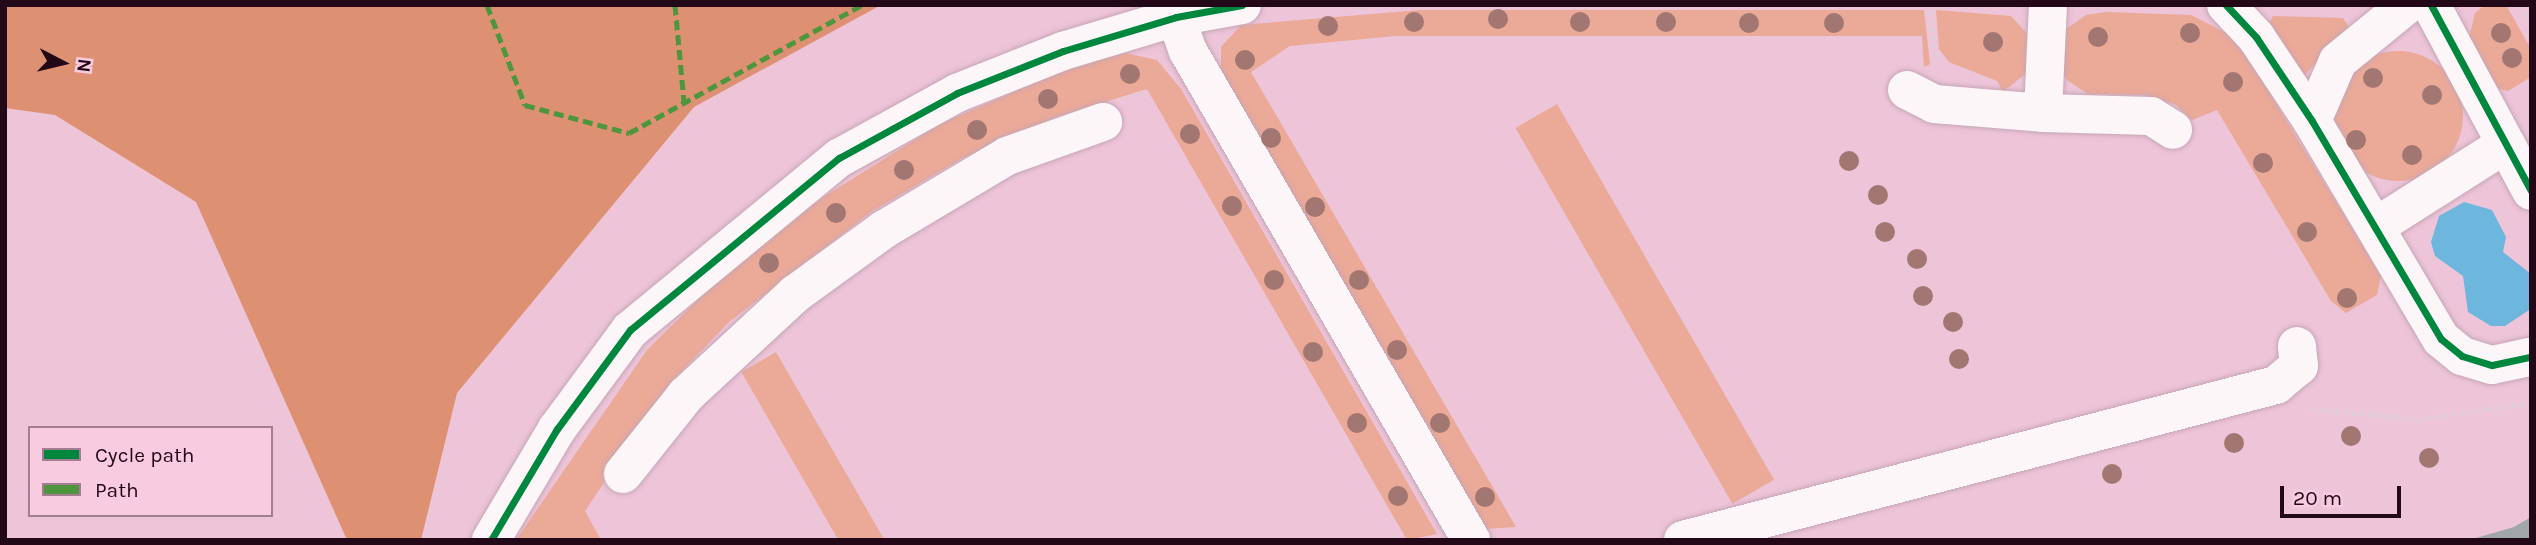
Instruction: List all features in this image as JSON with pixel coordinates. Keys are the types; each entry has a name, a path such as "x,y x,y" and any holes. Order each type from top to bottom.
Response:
{"street":[{"path":"491,540 557,429 630,330 839,158 957,93 1176,17 1242,5"},
{"path":"2043,113 2048,5"},
{"path":"2226,5 2312,121 2441,339 2462,356 2492,365 2531,357"},
{"path":"2312,121 2338,61 2406,5"},
{"path":"2431,5 2531,191"},
{"path":"1176,17 1188,51 1471,540"},
{"path":"1907,90 1934,104 2043,113 2151,116 2173,130"},
{"path":"624,474 686,395 795,294 883,230 1007,156 1103,122"},
{"path":"2375,227 2506,144"},
{"path":"1683,540 2276,385 2299,366 2297,346"}],"path":[{"path":"2521,5 2531,23"}],"shaded area":[{"path":"5,5 881,5 694,107 457,393 421,540 347,540 196,202 55,115 5,108"},
{"path":"2485,5 2506,5 2531,49 2531,77 2508,91 2491,87 2468,43 2475,13"},
{"path":"1420,10 1924,10 1930,64 1924,67 1922,36 1395,36 1290,46 1251,72 1516,527 1484,529 1221,74 1221,47 1241,25"},
{"path":"1936,10 2011,16 2030,37 2031,69 2003,92 1997,81 1949,62 1939,49"},
{"path":"2106,12 2191,15 2236,38 2381,276 2377,295 2346,313 2331,301 2217,110 2192,120 2175,104 2144,95 2088,94 2067,80 2061,70 2066,29 2086,15"},
{"path":"2273,16 2343,18 2349,27 2303,77 2267,27"},
{"path":"2398,51 2423,56 2444,70 2458,91 2463,116 2458,141 2444,162 2423,176 2398,181 2373,176 2352,162 2338,141 2333,116 2338,91 2352,70 2373,56"},
{"path":"1125,53 1157,60 1181,89 1437,534 1407,540 1147,89 1056,117 961,159 871,212 729,322 672,381 585,511 601,540 516,540 647,350 720,278 822,198 940,124 1081,63"},
{"path":"1557,104 1774,480 1732,504 1515,128"},
{"path":"776,352 884,540 838,540 741,372"}],"water":[{"path":"2464,202 2492,210 2506,237 2503,252 2531,274 2529,310 2505,326 2491,326 2468,312 2463,276 2435,256 2431,242 2439,216"}],"building":[{"path":"2531,517 2531,540 2469,540 2514,527"}],"marked path":[{"path":"487,5 525,105 629,133 862,5"},
{"path":"675,5 684,102"}],"cycle path":[{"path":"491,540 557,429 630,330 839,158 957,93 1063,51 1176,17 1242,5"},
{"path":"2226,5 2256,37 2312,121 2441,339 2462,356 2492,365 2531,357"},
{"path":"2431,5 2531,191"}]}
